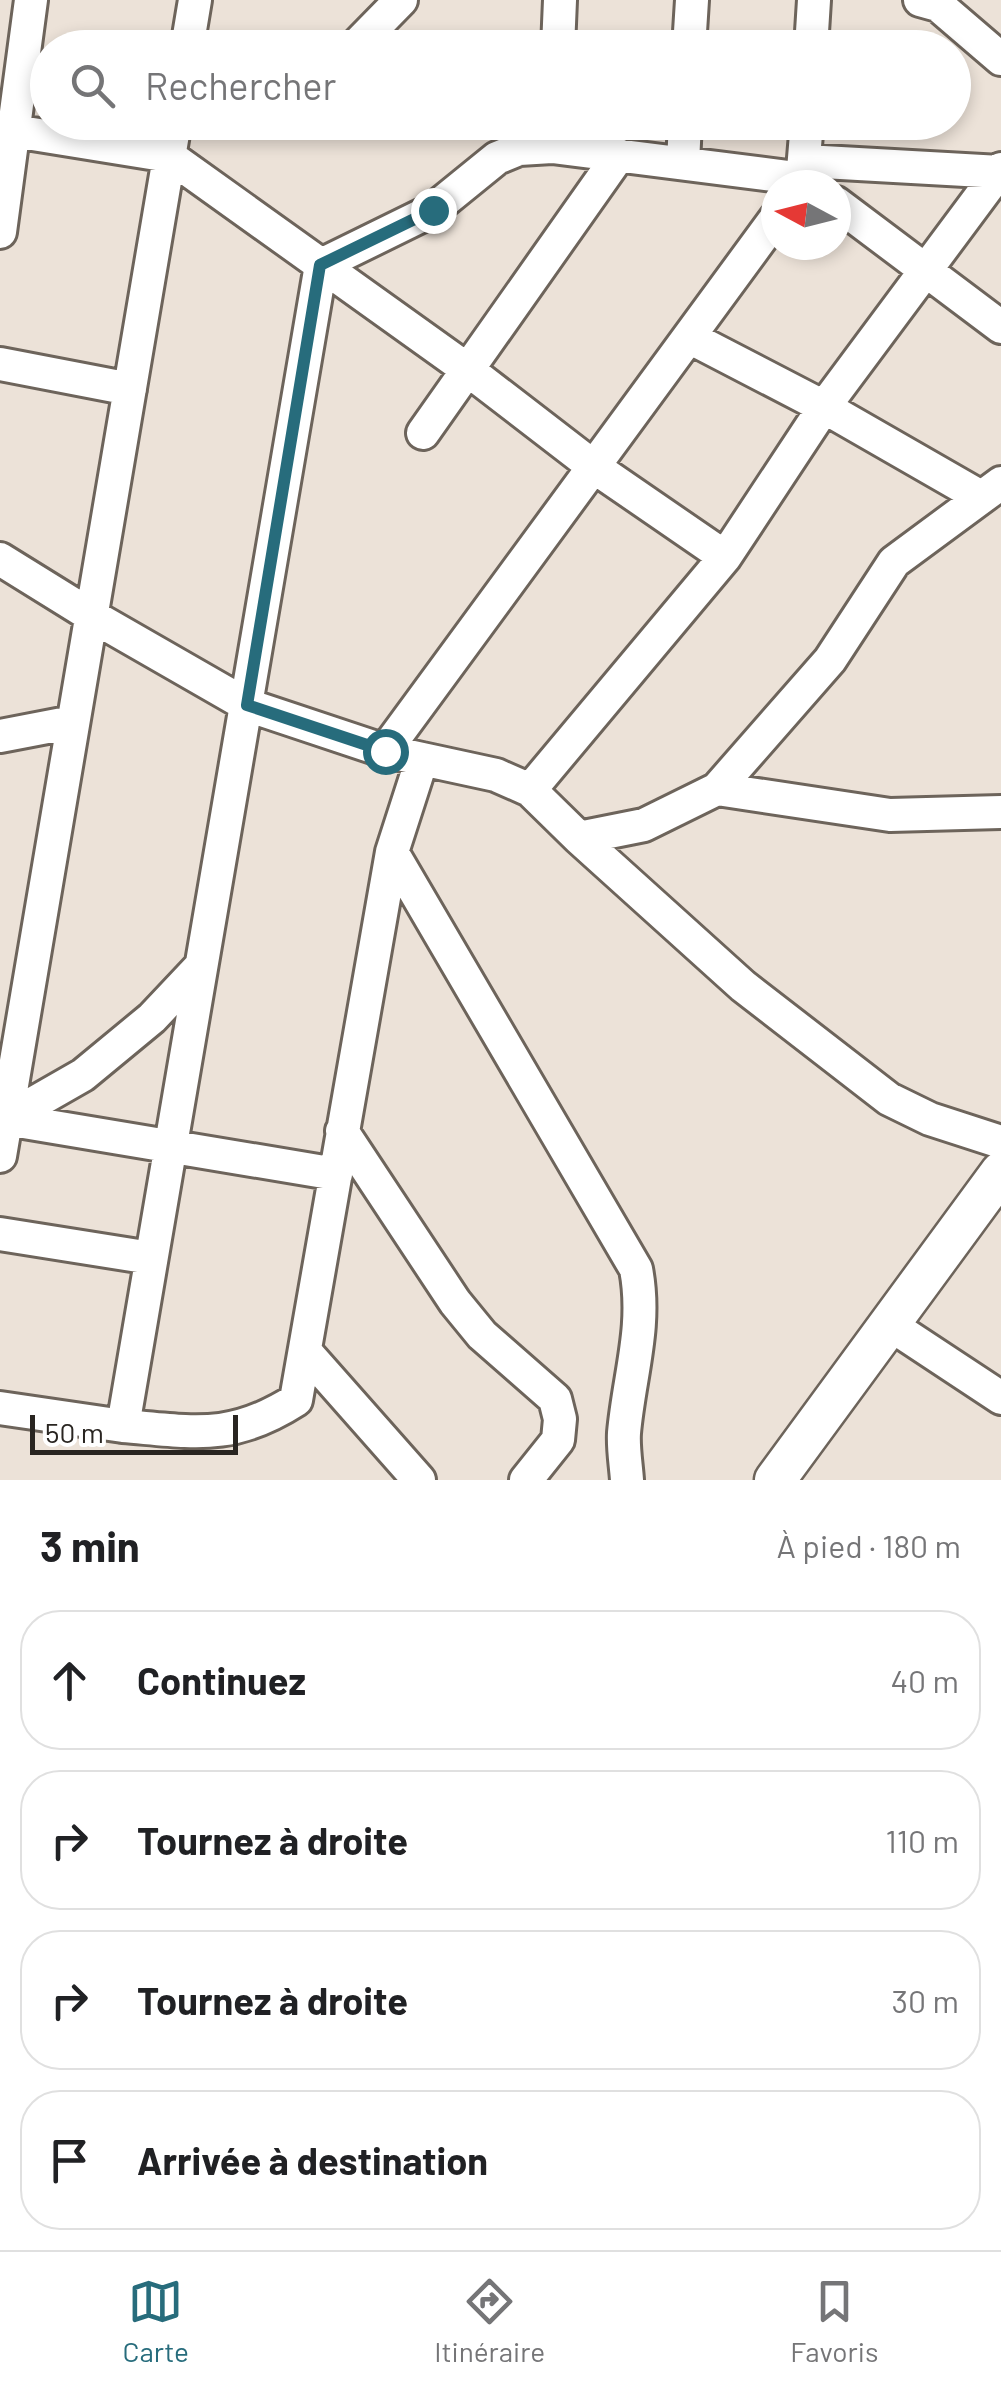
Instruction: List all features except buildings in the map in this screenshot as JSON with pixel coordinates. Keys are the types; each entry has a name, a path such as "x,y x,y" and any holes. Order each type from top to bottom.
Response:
{"street":[{"path":"0,232 32,0"},
{"path":"191,30 196,0"},
{"path":"372,30 401,0"},
{"path":"559,30 560,0"},
{"path":"690,30 692,0"},
{"path":"812,30 814,0"},
{"path":"920,0 938,5 967,30"},
{"path":"971,33 1001,59"},
{"path":"14,131 30,134"},
{"path":"70,140 169,156 468,370 594,467 725,557"},
{"path":"2,1143 172,140"},
{"path":"320,265 433,210 496,158 539,140"},
{"path":"572,140 619,155 761,172"},
{"path":"683,163 684,140"},
{"path":"806,170 807,140"},
{"path":"422,433 619,155"},
{"path":"851,179 997,185"},
{"path":"530,790 725,557 824,406 925,270 997,185"},
{"path":"851,214 1001,327"},
{"path":"385,751 761,238"},
{"path":"122,1426 320,265"},
{"path":"579,838 644,825 716,789 830,660 894,562 990,490 688,338"},
{"path":"0,364 130,389"},
{"path":"0,559 247,705 385,751 496,775 530,790 743,986 890,1099 930,1119 1001,1142"},
{"path":"0,736 74,722"},
{"path":"0,1408 189,1432 236,1430 296,1400 392,852 422,760"},
{"path":"716,789 890,814 1001,812"},
{"path":"392,852 636,1270 641,1327 624,1438 627,1480"},
{"path":"2,1143 152,1018 201,966"},
{"path":"342,1130 455,1302 482,1335 556,1399 560,1419 558,1440 526,1480"},
{"path":"2,1143 170,1146 336,1174"},
{"path":"775,1480 1001,1172"},
{"path":"0,1234 151,1258"},
{"path":"890,1324 1001,1398"},
{"path":"305,1352 419,1480"}],"route":[{"path":"385,751 247,705 320,265 433,210"}]}
